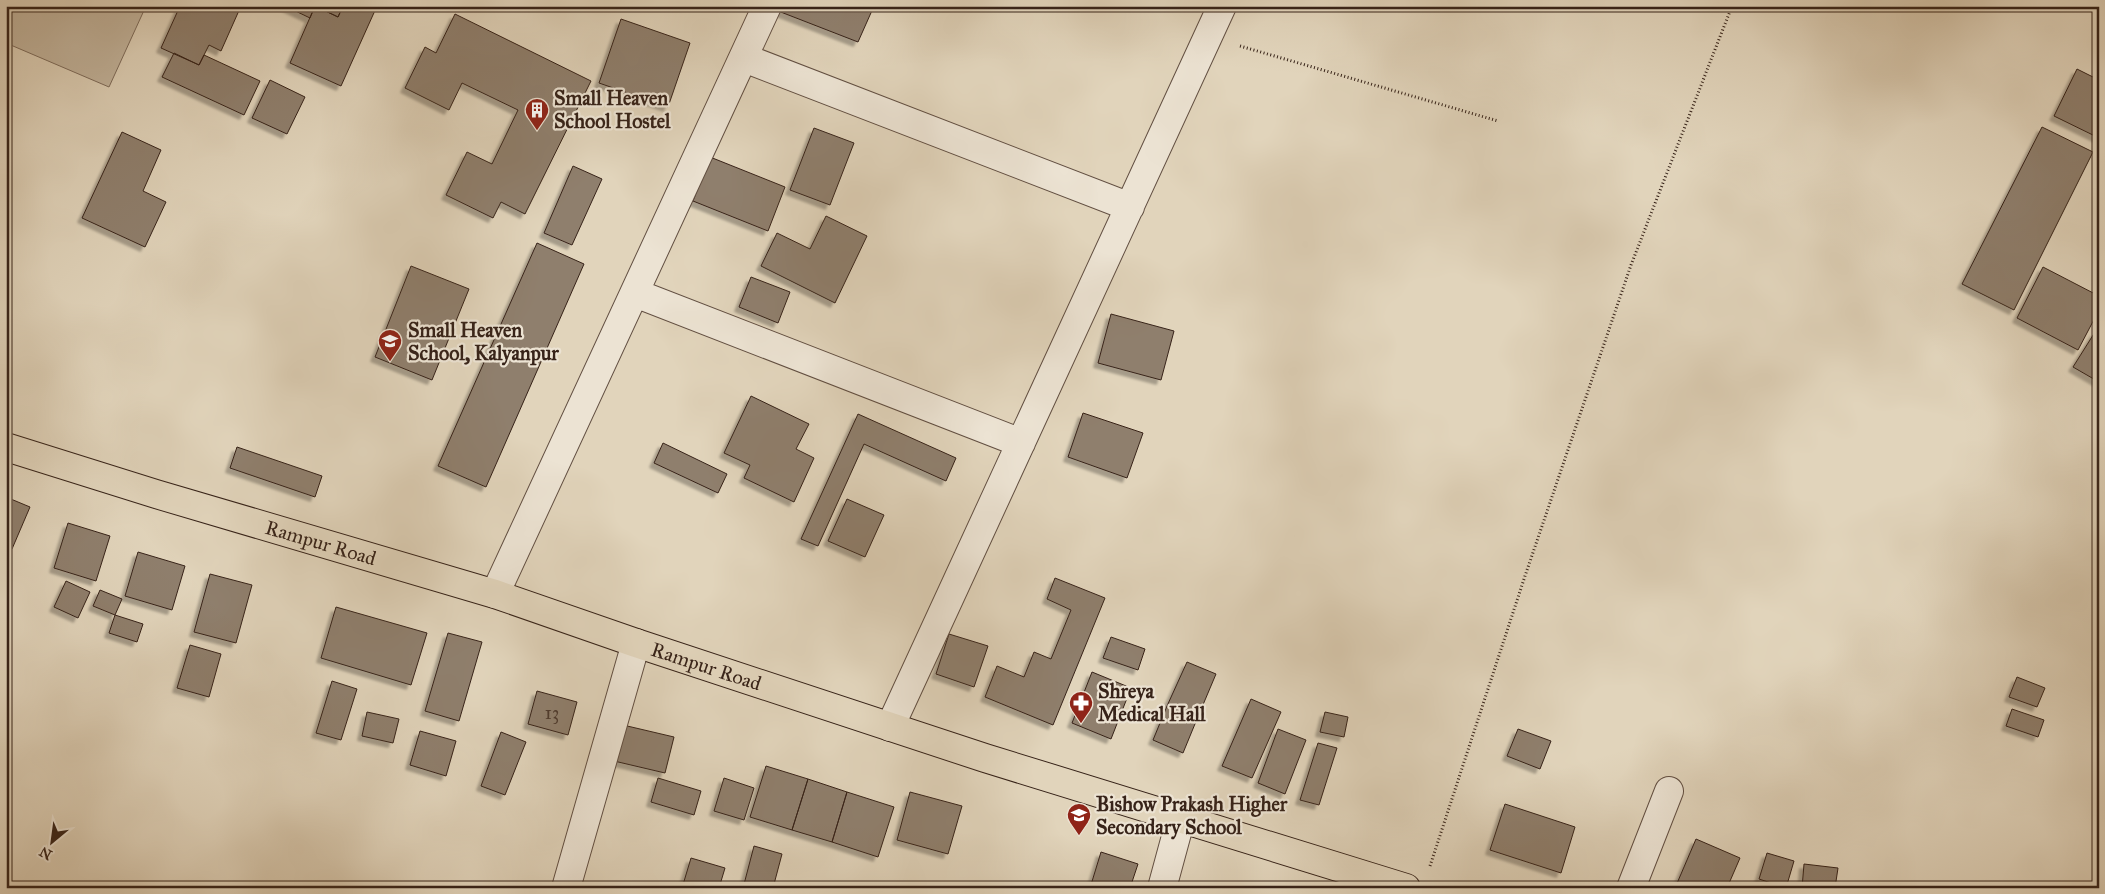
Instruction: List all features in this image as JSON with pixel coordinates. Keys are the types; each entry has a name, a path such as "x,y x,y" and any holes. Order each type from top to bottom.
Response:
{"main road":[{"name":"Rampur Road","path":"6,447 156,494 495,594 890,727 1406,888"}],"street":[{"path":"495,594 767,6"},
{"path":"890,727 1222,6"},
{"path":"744,58 1130,207"},
{"path":"635,292 1021,443"},
{"path":"566,888 636,643"},
{"path":"1631,888 1669,790"},
{"path":"1162,888 1181,818"}],"path":[{"path":"1429,870 1630,265 1732,6"},
{"path":"1208,37 1498,121"}],"shaded area":[{"path":"6,6 146,6 109,87 6,43"}],"building":[{"path":"180,6 241,6 221,51 209,45 199,65 161,48"},
{"path":"285,6 315,6 310,18"},
{"path":"315,6 343,6 338,17"},
{"path":"315,6 338,17 343,6 377,6 341,86 290,63"},
{"path":"776,6 874,6 858,42 773,9"},
{"name":"Small Heaven School Hostel","path":"455,14 591,81 525,214 501,202 493,218 446,195 467,152 492,164 518,110 462,83 449,110 405,88 425,47 436,53"},
{"path":"621,19 690,43 668,107 599,83"},
{"path":"174,53 199,65 204,55 260,81 244,115 162,77"},
{"path":"2077,69 2099,80 2099,138 2054,116"},
{"path":"270,80 305,97 287,134 252,118"},
{"path":"2042,127 2093,152 2014,310 1962,284"},
{"path":"814,128 854,143 830,205 790,190"},
{"path":"122,132 161,150 143,191 166,202 145,247 82,218"},
{"path":"710,157 785,187 768,231 693,201"},
{"path":"573,166 602,179 572,245 544,233"},
{"path":"826,216 867,236 835,303 761,266 777,233 810,249"},
{"path":"537,243 584,264 486,487 438,466"},
{"path":"411,266 469,289 432,380 375,357"},
{"path":"2043,267 2099,296 2099,310 2078,350 2017,318"},
{"path":"751,277 790,292 778,323 739,307"},
{"path":"1111,314 1174,331 1161,380 1098,363"},
{"path":"2095,332 2099,334 2099,382 2073,367"},
{"path":"751,396 809,424 796,449 814,458 794,502 744,478 750,465 724,453"},
{"path":"1083,413 1143,433 1127,478 1068,457"},
{"path":"858,414 956,458 946,481 864,444 818,546 801,539"},
{"path":"663,443 727,474 718,493 654,463"},
{"path":"237,447 322,476 315,497 230,468"},
{"path":"6,497 30,507 12,549 6,546"},
{"path":"847,499 884,515 865,557 828,541"},
{"path":"68,523 110,536 96,581 54,568"},
{"path":"138,552 185,566 172,610 125,596"},
{"path":"210,574 252,585 236,643 194,632"},
{"path":"1055,578 1105,598 1053,725 985,697 997,666 1024,677 1034,652 1051,659 1071,610 1047,599"},
{"path":"66,581 90,592 78,618 54,607"},
{"path":"100,590 122,599 115,615 93,606"},
{"path":"336,607 427,633 411,685 321,658"},
{"path":"115,615 143,624 137,642 109,633"},
{"path":"448,633 482,642 459,721 425,711"},
{"path":"949,634 988,646 974,687 936,674"},
{"path":"1111,637 1145,649 1138,670 1103,658"},
{"path":"190,645 221,654 209,697 177,688"},
{"path":"1187,662 1216,674 1197,719 1167,706"},
{"path":"1092,672 1131,688 1111,739 1072,723"},
{"path":"2017,677 2045,688 2037,707 2009,697"},
{"path":"332,681 357,689 341,740 316,733"},
{"path":"537,691 577,702 568,735 528,724"},
{"path":"1251,699 1281,712 1252,778 1222,766"},
{"path":"1167,706 1197,719 1183,753 1153,740"},
{"path":"2012,709 2044,720 2038,737 2006,726"},
{"path":"367,712 399,719 393,743 362,736"},
{"path":"1325,712 1348,717 1344,737 1320,732"},
{"path":"623,725 674,737 665,773 614,761"},
{"path":"1278,729 1306,740 1285,794 1258,783"},
{"path":"1518,729 1551,741 1540,769 1507,756"},
{"path":"420,731 456,741 446,776 410,765"},
{"path":"501,732 526,742 505,795 481,786"},
{"path":"1318,743 1337,748 1319,805 1300,800"},
{"path":"766,766 808,779 792,830 750,817"},
{"path":"658,778 701,791 694,815 651,802"},
{"path":"724,778 754,788 744,820 714,811"},
{"path":"808,779 847,792 832,842 792,830"},
{"path":"847,792 894,807 878,857 832,842"},
{"path":"910,792 962,806 948,854 897,840"},
{"path":"1505,804 1575,827 1561,873 1490,850"},
{"path":"1696,839 1740,858 1727,888 1675,888"},
{"path":"754,846 782,854 773,888 743,888"},
{"path":"1101,852 1138,864 1130,888 1090,888"},
{"path":"1767,853 1794,861 1786,888 1759,879"},
{"path":"691,858 725,868 719,888 682,888"},
{"path":"1804,864 1838,868 1835,888 1802,888"}],"place":[{"name":"Small Heaven School Hostel","path":"537,131"},
{"name":"Small Heaven School, Kalyanpur","path":"390,362"},
{"name":"Shreya Medical Hall","path":"1081,724"},
{"name":"Bishow Prakash Higher Secondary School","path":"1079,836"}]}
